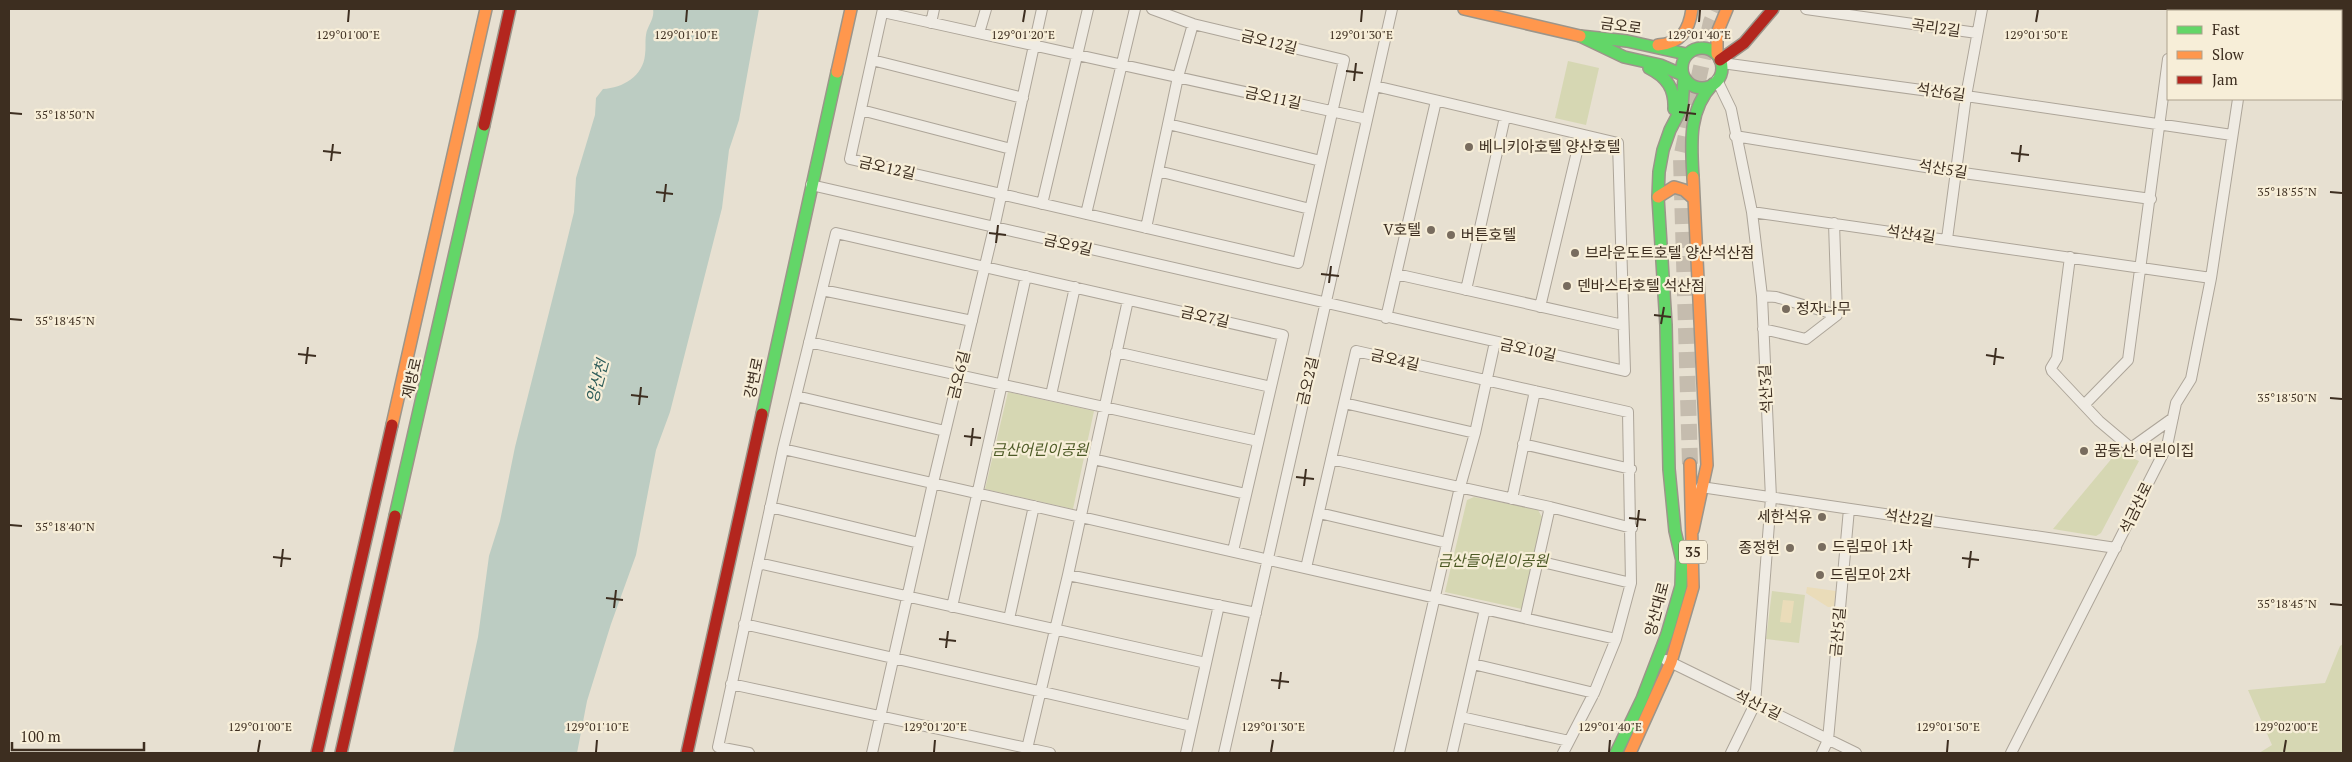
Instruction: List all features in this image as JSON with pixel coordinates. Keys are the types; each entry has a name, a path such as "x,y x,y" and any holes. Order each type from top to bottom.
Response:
{"main road":[{"path":"317,753 486,9"},
{"name":"제방로","path":"341,753 510,9"},
{"name":"강변로","path":"687,753 851,9"},
{"name":"금오로","path":"1464,9 1580,36 1627,40 1687,54"},
{"path":"1646,45 1672,44 1683,38 1689,27 1692,9"},
{"path":"1670,130 1682,106 1682,64 1695,33 1697,9"},
{"path":"1693,530 1707,465 1691,161 1694,116 1701,96 1715,82 1722,69 1717,33 1727,9"},
{"path":"1720,59 1744,43 1773,9"},
{"name":"금오로","path":"1580,36 1624,57 1660,64 1683,77"},
{"path":"1687,54 1699,47 1712,50 1720,59"},
{"path":"1624,57 1656,71 1668,80 1675,97 1670,130 1658,172 1658,197 1666,325 1669,469 1675,532 1682,561"},
{"path":"1683,77 1688,83 1701,88 1715,82"},
{"path":"1658,197 1669,188 1674,187 1684,190 1694,199"},
{"name":"양산대로","path":"1616,753 1642,700 1658,658 1681,586 1685,464 1693,530 1692,587 1671,662 1630,753"}],"street":[{"path":"931,23 934,9"},
{"path":"979,34 986,9"},
{"path":"1002,194 1042,9"},
{"path":"1042,204 1088,9"},
{"path":"1086,214 1135,9"},
{"name":"금오12길","path":"883,10 850,159 1298,263 1344,60 1193,24 1152,9"},
{"name":"금오2길","path":"1224,753 1392,9"},
{"name":"곡리2길","path":"1806,9 1977,33"},
{"name":"곡리2길","path":"1947,239 1966,96 1982,9"},
{"name":"금오11길","path":"883,10 979,34 1367,119"},
{"path":"1146,228 1178,77 1193,24"},
{"name":"석산6길","path":"1720,59 2232,135"},
{"path":"872,60 1022,98"},
{"path":"2085,404 2128,360 2167,68"},
{"name":"석산3길","path":"1715,82 1728,103 1752,212 1762,296 1771,498 1755,704"},
{"name":"금오10길","path":"1326,304 1626,371 1618,143 1375,86"},
{"name":"석금산로","path":"2011,753 2167,446 2176,403 2191,379 2211,278 2238,100"},
{"path":"1386,318 1436,101"},
{"path":"861,110 1012,149"},
{"path":"1466,290 1506,117"},
{"path":"1168,124 1321,161"},
{"path":"1540,306 1581,135"},
{"name":"석산5길","path":"1735,136 1956,172 2150,199"},
{"path":"1158,171 1310,209"},
{"name":"금오9길","path":"811,186 1326,304"},
{"name":"금오6길","path":"872,753 919,543 1002,194"},
{"name":"석산4길","path":"1752,212 2211,278"},
{"path":"1834,223 1837,315"},
{"name":"금오7길","path":"749,753 718,747 783,449 836,233 1283,335 1233,551"},
{"path":"2070,257 2057,358 2051,368 2099,421 2131,448 2173,418"},
{"path":"1396,274 1623,326"},
{"path":"952,607 979,494 1026,276"},
{"path":"1051,395 1074,288"},
{"path":"822,290 972,321"},
{"path":"1762,296 1776,297 1837,315"},
{"path":"1026,751 1068,575 1128,300"},
{"path":"1763,329 1806,339 1837,315"},
{"path":"809,342 1258,441"},
{"path":"1399,753 1460,487 1476,433 1495,342"},
{"name":"금오4길","path":"1306,568 1356,351 1628,412 1631,469 1631,584 1616,638 1594,693 1563,753"},
{"path":"1116,352 1271,387"},
{"path":"1512,499 1534,391"},
{"path":"796,396 946,431"},
{"path":"1344,404 1476,433"},
{"path":"1523,444 1631,469"},
{"path":"783,449 1616,638"},
{"path":"1331,459 1550,507 1632,528"},
{"path":"1093,460 1246,494"},
{"name":"석산2길","path":"1701,487 2116,548"},
{"path":"1009,619 1034,506"},
{"path":"770,507 919,543"},
{"path":"1525,618 1550,507"},
{"name":"금산5길","path":"1822,753 1828,740 1850,509"},
{"path":"1319,513 1447,543"},
{"path":"1538,561 1631,584"},
{"path":"758,563 1206,663"},
{"path":"1068,575 1256,613"},
{"path":"1186,753 1219,605"},
{"path":"1452,753 1474,664 1485,609"},
{"path":"744,624 1192,726"},
{"name":"석산1길","path":"1658,658 1671,662 1856,753"},
{"path":"1474,664 1594,693"},
{"path":"732,684 881,716 1026,751 1050,753"},
{"path":"1731,753 1755,704"},
{"path":"1461,717 1569,742"}],"green space":[{"path":"2343,9 2343,69 2342,10 2336,10"},
{"path":"1568,61 1599,68 1586,125 1555,118"},
{"name":"금산어린이공원","path":"1008,392 1094,411 1073,509 985,489"},
{"path":"2123,445 2130,450 2130,457 2139,461 2101,533 2096,536 2053,529"},
{"name":"금산들어린이공원","path":"1474,497 1538,510 1542,517 1522,609 1445,592 1467,500"},
{"path":"1772,591 1805,595 1799,643 1766,639"},
{"path":"2343,644 2343,753 2259,753 2272,745 2248,690 2325,683 2340,646"}],"sand":[{"path":"1807,587 1836,591 1834,607 1828,607 1806,593"},
{"path":"1783,600 1794,601 1791,623 1780,622"}],"water":[{"name":"양산천","path":"653,9 759,9 739,120 729,150 722,208 670,412 656,450 636,555 611,624 587,701 577,753 453,753 478,637 489,556 500,521 515,447 574,212 576,178 595,115 596,98 603,89 618,86 631,80 640,69"}],"tunnel":[{"path":"1690,464 1681,158 1711,22 1717,9"}],"traffic: fast":[{"path":"1683,75 1660,65 1624,57 1580,36 1627,41 1686,54"},
{"path":"1706,48 1713,51 1719,57 1722,68 1721,76 1713,85 1706,88 1698,88 1691,85 1683,76 1682,64 1685,57 1694,49 1706,48"},
{"path":"1649,68 1661,75 1669,84 1673,95 1674,109"},
{"path":"762,414 837,72"},
{"path":"1682,561 1675,531 1669,469 1666,325 1658,197 1659,172 1663,150 1670,130 1682,107 1684,78"},
{"path":"1693,177 1692,140 1695,116 1705,94 1713,84"},
{"path":"395,516 484,125"},
{"path":"1616,753 1642,699 1667,634 1681,586 1682,551"}],"traffic: slow":[{"path":"392,425 486,9"},
{"path":"837,72 851,9"},
{"path":"1464,9 1580,36"},
{"path":"1658,45 1678,39 1689,24 1692,9"},
{"path":"1717,54 1717,33 1727,9"},
{"path":"1693,177 1707,465 1693,530"},
{"path":"1658,197 1674,187 1684,190 1694,199"},
{"path":"1630,753 1671,662 1693,587 1690,464"}],"traffic: jam":[{"path":"484,125 510,9"},
{"path":"1720,60 1744,43 1773,9"},
{"path":"687,753 762,414"},
{"path":"317,753 392,425"},
{"path":"341,753 395,516"}],"place":[{"name":"베니키아호텔 양산호텔","path":"1469,147"},
{"name":"V호텔","path":"1431,230"},
{"name":"버튼호텔","path":"1451,235"},
{"name":"브라운도트호텔 양산석산점","path":"1575,253"},
{"name":"덴바스타호텔 석산점","path":"1567,286"},
{"name":"정자나무","path":"1786,309"},
{"name":"꿈동산 어린이집","path":"2084,451"},
{"name":"세한석유","path":"1822,517"},
{"name":"드림모아 1차","path":"1822,547"},
{"name":"종정헌","path":"1790,548"},
{"name":"드림모아 2차","path":"1820,575"}]}
